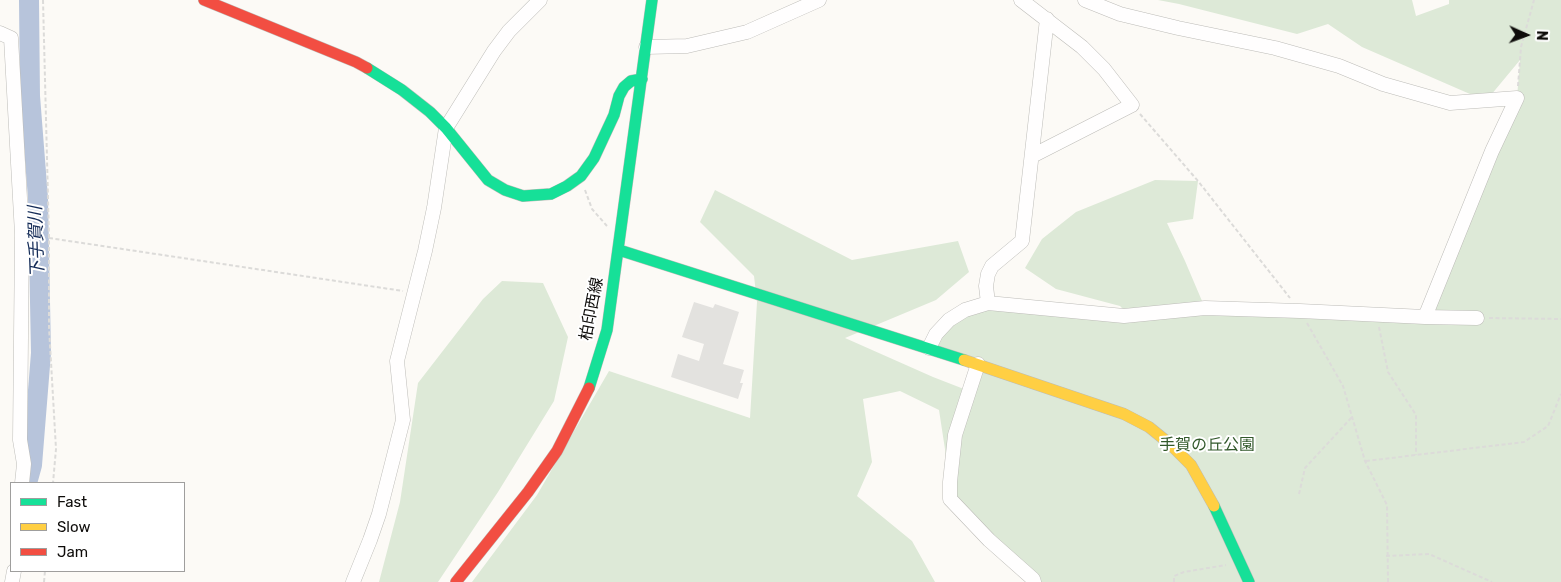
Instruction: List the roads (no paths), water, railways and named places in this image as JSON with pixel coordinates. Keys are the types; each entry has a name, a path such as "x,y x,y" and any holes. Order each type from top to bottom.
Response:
{"street":[{"path":"204,0 356,62 402,90 430,112 446,128 488,180 505,190 523,196 540,196 559,190 581,176 594,158 614,116 619,96 624,87 630,81 642,78"},
{"path":"353,582 379,514 403,420 397,361 415,293 434,208 446,128 494,51 509,31 540,0"},
{"name":"柏印西線","path":"456,582 557,451 590,386 607,330 652,0"},
{"path":"646,47 687,46 747,32 818,0"},
{"path":"1021,0 1082,47 1104,69 1132,105 1032,156"},
{"path":"1085,0 1120,14 1275,48 1339,66 1383,84 1450,103 1517,98 1492,151 1425,317"},
{"path":"988,303 986,286 988,274 992,266 1022,241 1047,19"},
{"path":"0,34 10,38 22,234 20,440 24,464 22,482"},
{"path":"619,250 929,348 1092,402 1124,414 1149,427 1191,464 1218,512 1249,582"},
{"path":"929,348 936,334 950,320 965,310 988,303 1124,316 1205,308 1477,318"},
{"path":"978,364 955,435 950,500 1034,582"}],"waterway":[{"name":"下手賀川","path":"27,482 32,465 41,353 38,198 30,96 29,0"}],"park label":[{"name":"手賀の丘公園","path":"1207,445"}]}
